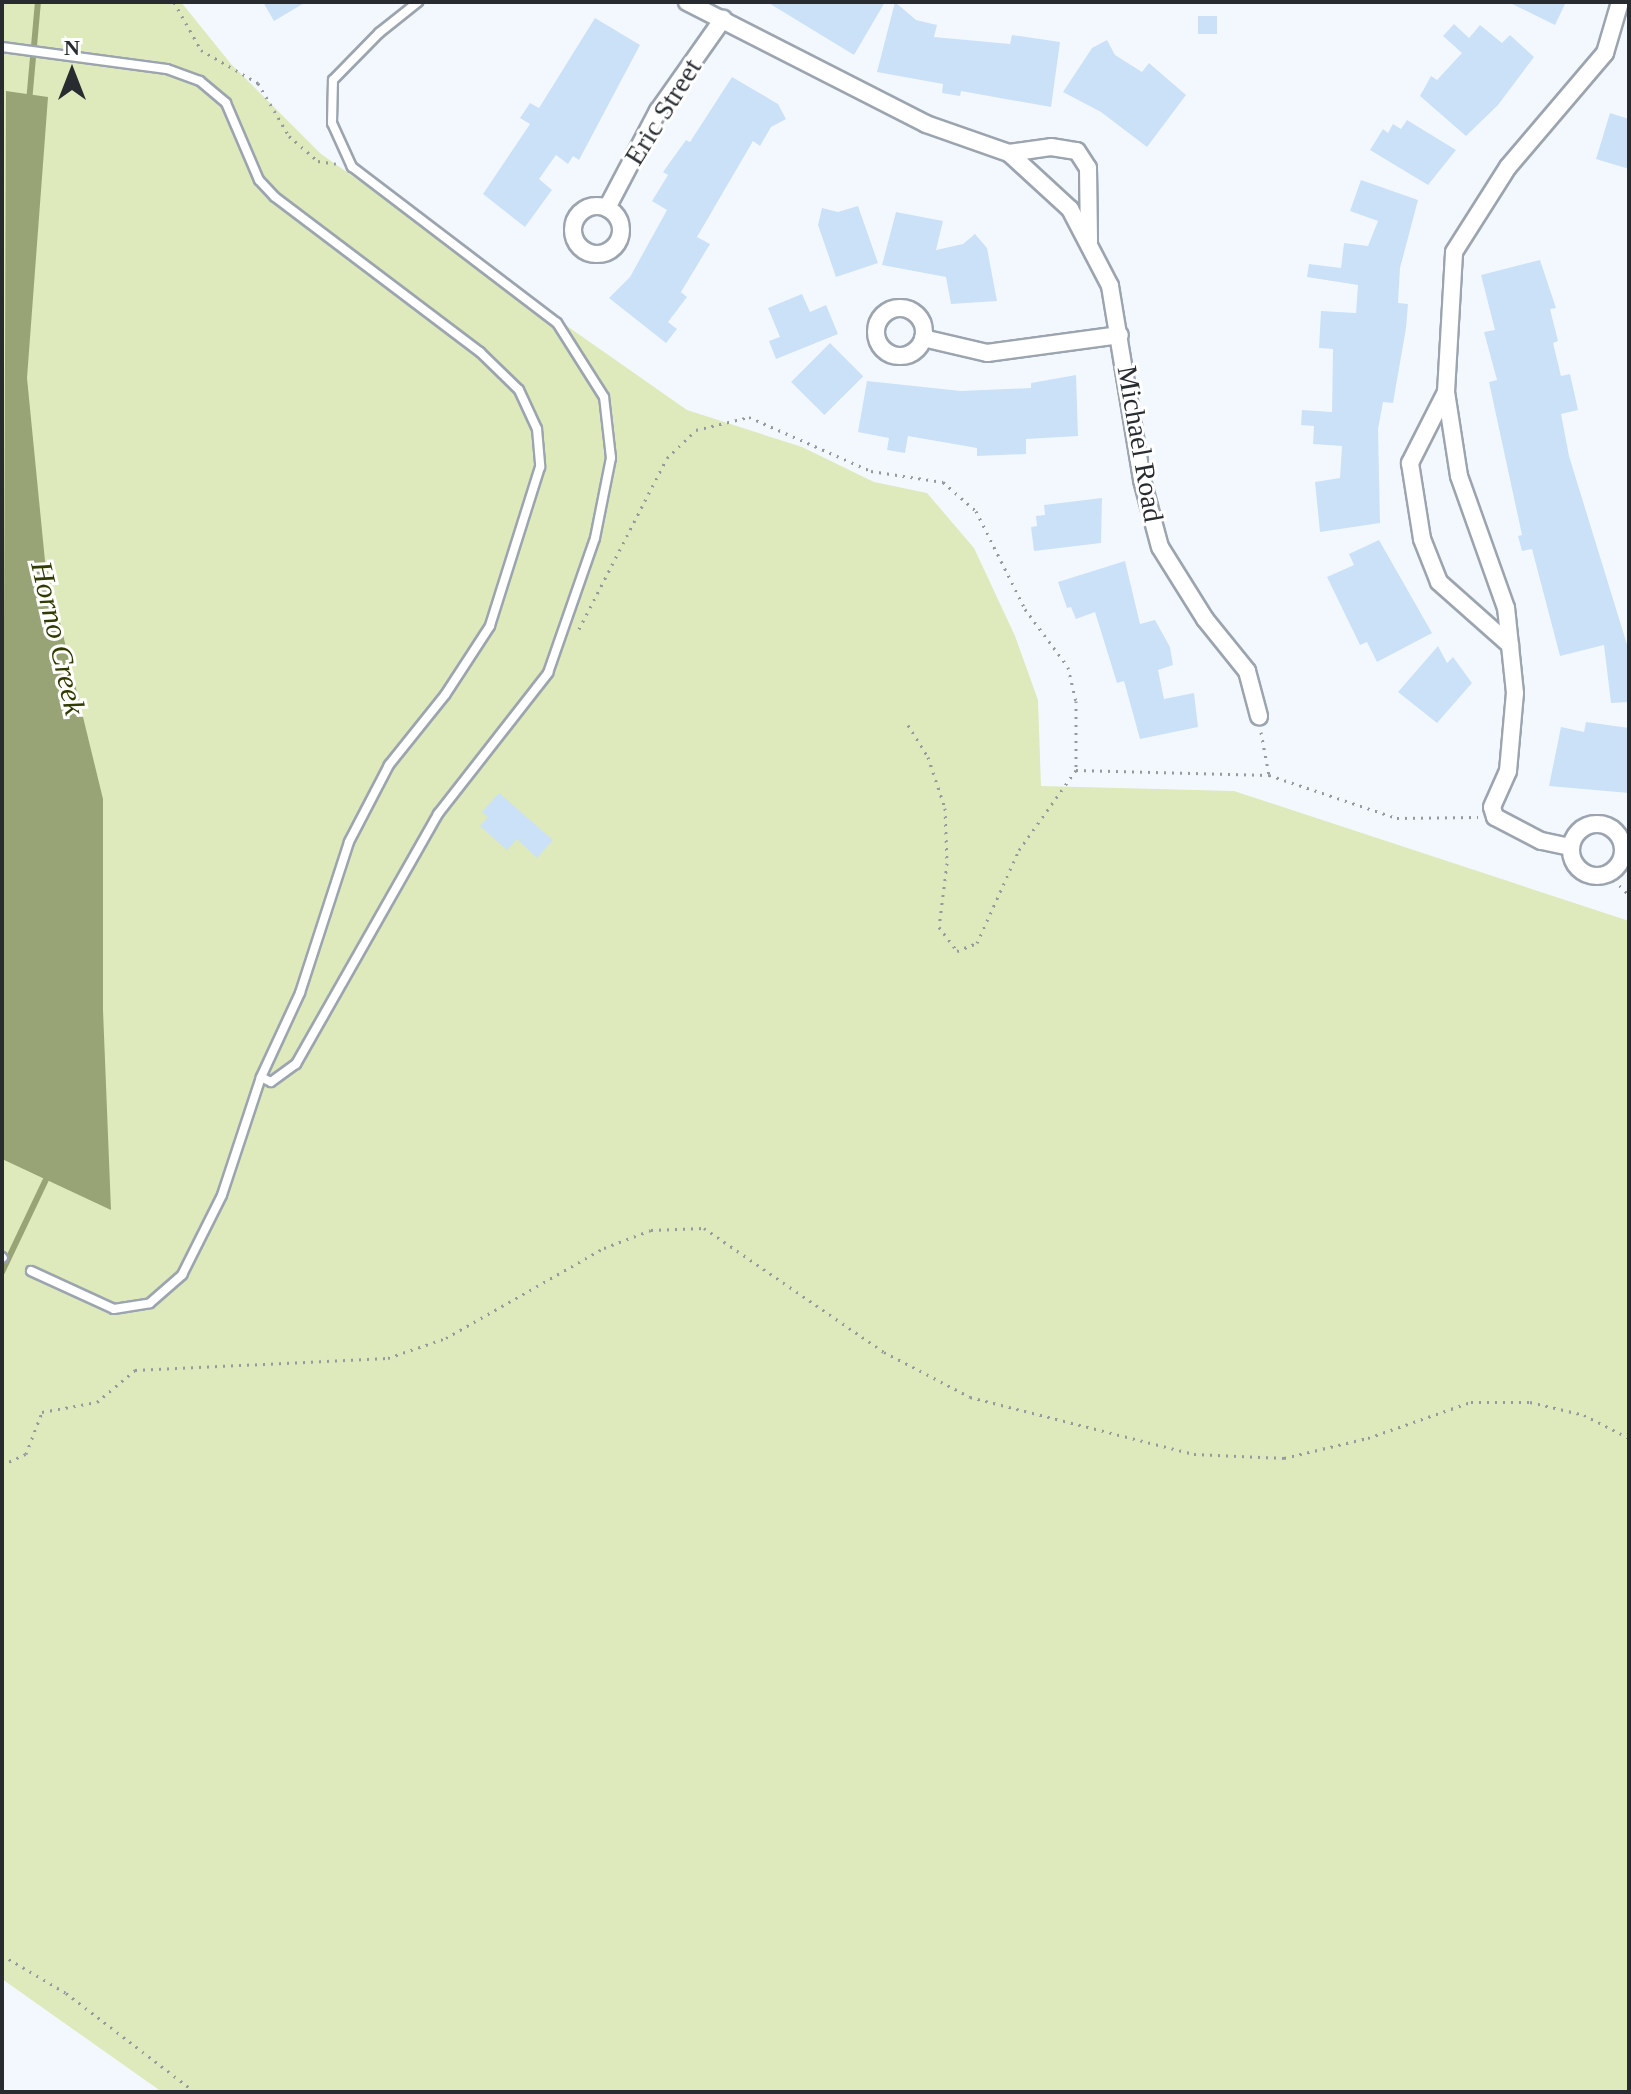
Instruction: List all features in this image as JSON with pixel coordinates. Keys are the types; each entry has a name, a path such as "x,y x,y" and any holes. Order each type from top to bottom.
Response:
{"street":[{"name":"Michael Road","path":"687,2 912,118 1009,153 1070,209 1110,286 1142,480 1160,547 1205,619 1247,671 1259,716"},
{"path":"1570,847 1541,841 1495,817 1492,807 1508,771 1515,693 1506,608 1459,476 1446,392 1454,252 1508,167 1605,53 1620,2"},
{"name":"Eric Street","path":"607,208 658,111 723,19"},
{"name":"Michael Road","path":"1009,153 1051,147 1077,151 1088,168 1089,244"},
{"path":"923,338 987,353 1120,335"},
{"path":"1446,392 1410,463 1422,539 1439,582 1510,645"},
{"path":"1586,826 1612,829 1623,853 1608,874 1592,877 1578,869 1570,847 1586,826"}],"lane":[{"path":"261,1077 271,1082 296,1064 438,814 548,673 595,538 611,458 604,397 557,323 352,167 332,123 333,80 369,42 418,2"},
{"path":"2,47 167,69 200,81 226,103 259,180 275,197 480,352 519,390 537,429 540,467 490,626 445,695 389,765 349,842 300,993 261,1077 222,1195 182,1275 150,1303 114,1309 31,1271"}],"path":[{"path":"174,2 201,50 258,83 289,136 318,161 352,167"},
{"path":"559,642 581,628 667,458 696,430 749,417 871,471 943,482 976,511 1025,609 1068,667 1076,701 1076,770 1019,850 977,943 957,951 939,927 947,863 945,808 928,757 908,725"},
{"path":"1259,716 1269,775"},
{"path":"1076,770 1269,775 1397,818 1495,817"},
{"path":"1608,874 1629,895"},
{"path":"2,1465 26,1454 42,1412 97,1402 135,1370 332,1357 388,1358 446,1338 604,1248 651,1230 704,1228 884,1352 970,1397 1194,1454 1284,1458 1368,1438 1471,1402 1530,1402 1584,1415 1629,1438"},
{"path":"2,1955 66,1993 195,2092"}],"shaded area":[{"path":"2,2 181,2 231,64 321,154 687,410 802,447 874,482 927,493 974,548 1015,636 1038,700 1041,786 1234,791 1629,921 1629,2092 162,2092 2,1979"}],"water":[{"path":"6,91 48,97 27,378 45,561 103,799 103,1010 111,1210 2,1159"}],"building":[{"path":"263,2 306,2 274,21"},
{"path":"767,2 885,2 854,55"},
{"path":"895,2 916,20 937,25 934,37 1010,44 1012,35 1060,42 1051,107 961,91 960,96 942,93 943,84 877,72"},
{"path":"1508,2 1566,2 1555,25"},
{"path":"1198,16 1217,16 1217,34 1198,34"},
{"path":"595,18 640,45 579,160 573,156 568,164 556,155 539,179 552,190 525,227 483,194 530,124 520,118 530,103 539,108"},
{"path":"1454,24 1469,38 1480,25 1502,43 1510,35 1534,57 1498,105 1466,136 1420,96 1431,76 1437,80 1462,53 1443,36"},
{"path":"1107,40 1115,55 1142,72 1149,63 1186,95 1147,147 1101,112 1063,92 1092,48"},
{"path":"732,77 778,104 786,119 771,127 760,146 753,141 697,237 710,244 681,292 687,297 668,322 677,329 666,343 609,298 630,277 667,210 652,201 668,175 663,172 686,140 690,142"},
{"path":"1610,113 1629,119 1629,169 1596,159"},
{"path":"1407,120 1456,150 1428,185 1370,150 1383,129 1388,133 1393,124 1401,129"},
{"path":"1361,180 1418,200 1400,268 1398,303 1408,304 1406,328 1393,403 1383,402 1378,429 1380,523 1320,532 1315,482 1340,478 1342,446 1313,444 1314,426 1301,425 1302,410 1332,412 1333,349 1319,348 1321,311 1356,313 1358,285 1307,277 1309,264 1341,268 1344,243 1368,246 1378,221 1350,211"},
{"path":"858,206 878,263 836,277 818,225 822,208 838,212"},
{"path":"896,212 943,221 936,250 963,244 975,234 987,248 997,301 951,304 946,277 882,265"},
{"path":"1540,260 1556,308 1550,309 1558,341 1553,343 1561,376 1570,374 1578,410 1561,414 1569,456 1629,651 1629,702 1611,703 1604,645 1560,656 1532,549 1522,551 1518,536 1522,535 1489,382 1497,380 1484,332 1495,330 1481,275"},
{"path":"802,294 810,312 826,305 838,334 776,359 769,341 780,337 768,308"},
{"path":"830,343 863,376 824,415 791,382"},
{"path":"1076,375 1078,436 1026,439 1026,454 977,456 977,448 908,436 905,453 887,450 889,438 858,432 867,381 961,391 1031,388 1031,383"},
{"path":"1102,498 1101,543 1034,551 1031,527 1037,526 1036,516 1045,515 1044,505"},
{"path":"1379,540 1432,633 1377,662 1367,642 1360,645 1327,577 1354,565 1349,554"},
{"path":"1125,561 1140,624 1155,620 1170,647 1173,665 1158,670 1164,699 1194,693 1198,727 1140,739 1124,681 1117,683 1095,612 1076,619 1071,607 1067,608 1058,582"},
{"path":"1438,646 1447,663 1453,657 1472,683 1437,723 1398,692"},
{"path":"1586,722 1629,728 1629,793 1549,786 1561,727 1584,732"},
{"path":"499,793 553,840 537,858 517,839 507,850 480,826 488,817 482,812"}],"waterway":[{"name":"Horno Creek","path":"29,102 38,2"},
{"name":"Horno Creek","path":"2,1272 48,1175"}]}
